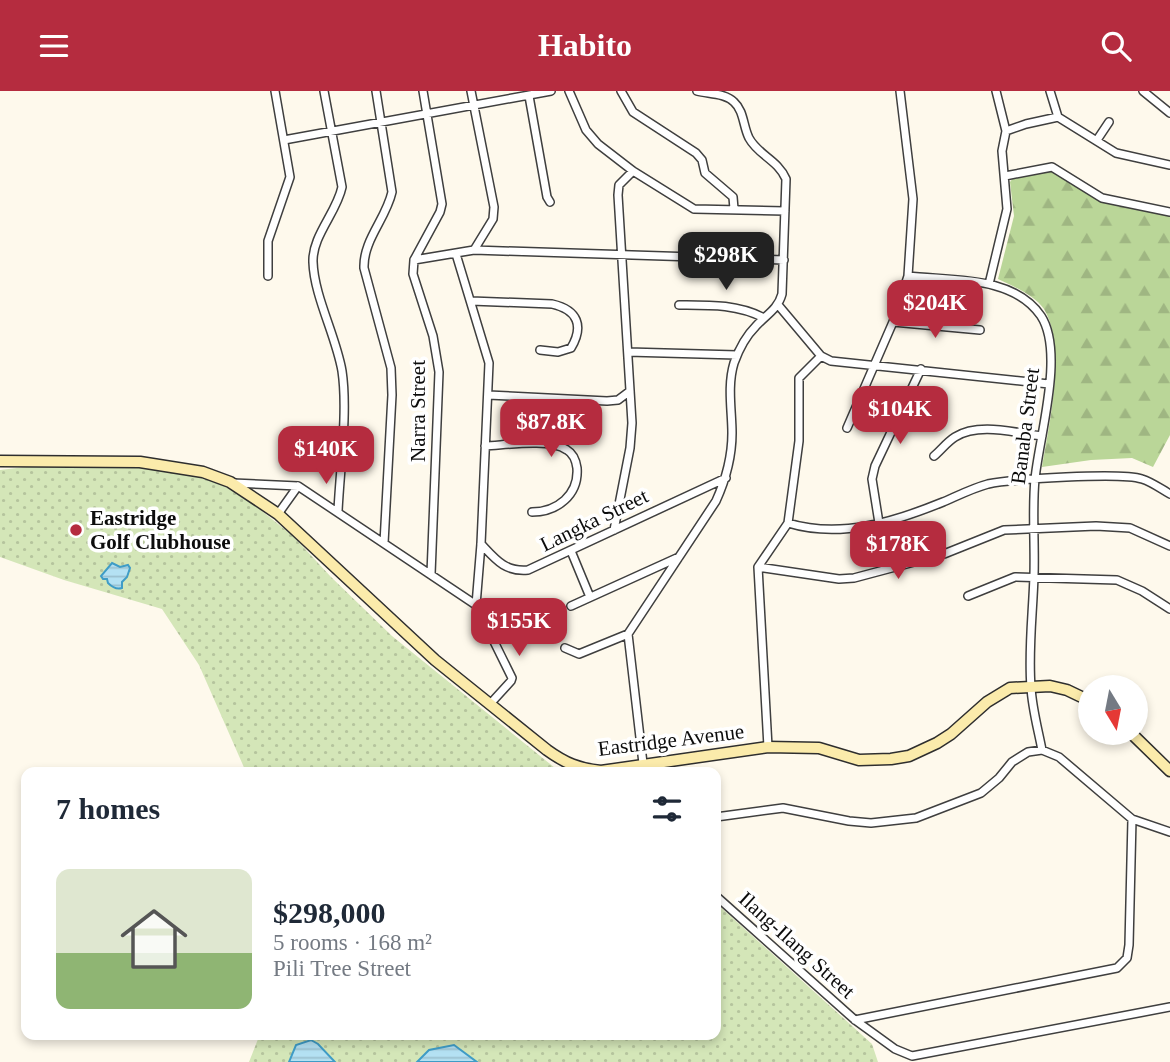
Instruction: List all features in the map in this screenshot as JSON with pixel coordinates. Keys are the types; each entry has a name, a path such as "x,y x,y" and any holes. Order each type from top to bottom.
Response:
{"street":[{"path":"268,276 268,241 290,177 275,91"},
{"path":"324,91 342,187 313,260 344,386 338,511"},
{"path":"376,91 392,193 363,255 363,268 391,367 392,395 384,543"},
{"path":"414,260 442,204 423,91"},
{"path":"471,91 494,207 493,219 474,250"},
{"path":"284,140 551,91"},
{"path":"569,91 586,130 598,143 633,171 694,209 785,211"},
{"path":"621,91 633,112 696,153 702,160 705,173 733,197 734,209"},
{"path":"565,648 579,654 628,634 716,501 727,478 732,436 731,384 737,355 741,345 764,318 779,306 782,294 786,179 781,168 749,138 739,108 733,100 697,91"},
{"path":"847,428 893,322 908,276 913,199 900,91"},
{"path":"989,284 1007,209 1002,151 1006,131 996,91"},
{"path":"1050,91 1058,117 1116,152 1170,165"},
{"path":"1143,91 1170,113"},
{"path":"529,96 550,202"},
{"path":"1006,131 1058,117"},
{"path":"1097,140 1109,122"},
{"path":"1005,176 1052,167 1102,198 1170,212"},
{"path":"614,530 630,448 632,423 619,185 633,171"},
{"path":"414,260 474,250 784,260"},
{"path":"456,254 488,353 476,605"},
{"name":"Narra Street","path":"414,260 413,274 433,336 439,372 431,574"},
{"name":"Banaba Street","path":"908,276 989,284 1010,290 1028,302 1042,318 1049,336 1049,384 1034,479 1030,686 1042,750"},
{"path":"471,301 565,306 573,313 578,326 578,337 570,348 558,352 540,351"},
{"path":"679,305 728,306 764,318"},
{"path":"779,306 821,355 831,361 1049,384"},
{"path":"893,322 980,330"},
{"path":"628,352 737,355"},
{"path":"768,747 758,567 788,523 799,441 799,378 821,355"},
{"path":"879,523 872,479 875,466 921,369"},
{"path":"488,395 607,401 618,400 630,391"},
{"path":"934,456 953,438 967,432 983,430 1042,436"},
{"path":"485,446 548,443 568,450 576,460 577,474 573,490 563,502 542,512 532,512"},
{"name":"Eastridge Avenue","path":"0,461 140,462 203,473 230,482 278,514 397,627 490,704 562,761 576,767"},
{"name":"Langka Street","path":"481,544 506,569 516,571 539,566 727,478"},
{"path":"788,523 809,529 844,530 921,511 988,484 1034,479 1141,479 1170,494"},
{"path":"230,482 298,486 476,605 512,678 490,704"},
{"path":"278,514 298,486"},
{"path":"758,567 839,579 854,578 944,554 1004,530 1034,528 1130,528 1170,546"},
{"path":"571,551 590,597"},
{"path":"571,606 680,557"},
{"path":"968,596 1015,577 1117,580 1142,591 1170,609"},
{"path":"628,634 643,767"},
{"name":"Eastridge Avenue","path":"654,767 768,747 819,748 859,760 909,756 951,734 987,702 1010,688 1051,686 1078,695"},
{"path":"1143,745 1170,771"},
{"path":"721,816 783,809 871,823 916,818 981,793 999,778 1012,762 1028,752 1042,750 1059,757 1132,820 1170,832"},
{"path":"855,1020 1117,968 1127,958 1129,945 1132,820"},
{"name":"Ilang-Ilang Street","path":"721,900 855,1020 895,1049 912,1056 1170,1007"}],"green space":[{"path":"1051,169 1096,199 1170,215 1170,435 1153,467 1132,458 1042,467 1054,387 1051,325 1044,309 1035,299 998,279 1014,216 1010,182 1013,178"},
{"path":"42,465 147,468 205,478 230,489 293,536 392,636 554,767 244,767 199,665 162,609 64,580 0,557 0,470"},
{"path":"721,908 872,1044 878,1062 249,1062 258,1040 721,1040"}],"water":[{"path":"112,563 120,567 128,565 130,568 122,582 122,588 113,587 101,576"},
{"path":"311,1040 335,1062 289,1062 296,1045"},
{"path":"454,1045 477,1062 417,1062 429,1050"}],"place":[{"name":"Eastridge Golf Clubhouse","path":"76,530"}]}
